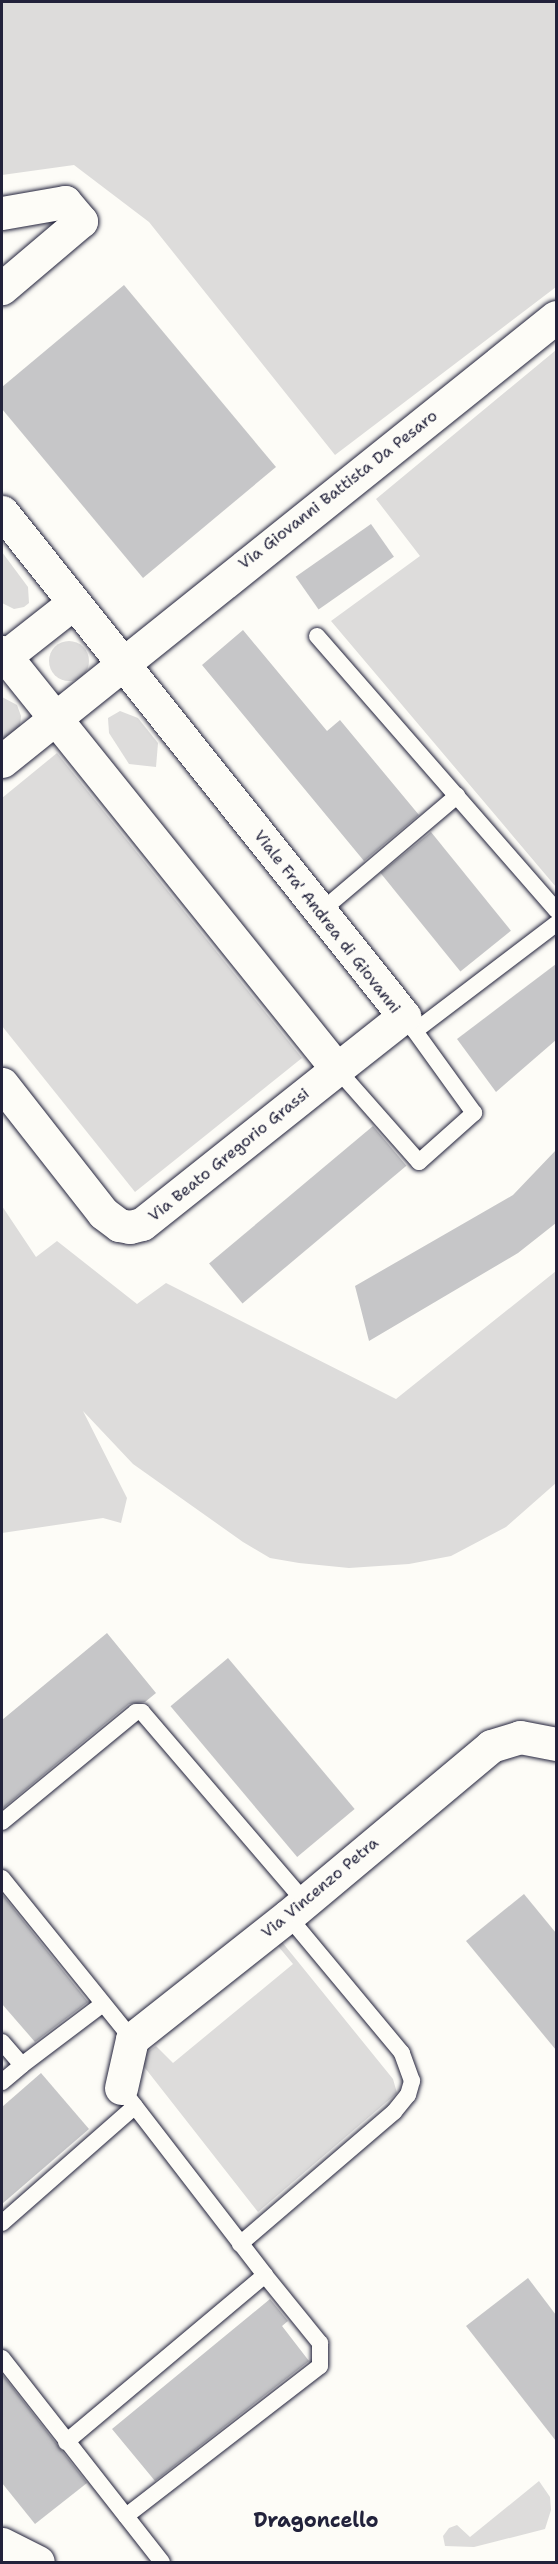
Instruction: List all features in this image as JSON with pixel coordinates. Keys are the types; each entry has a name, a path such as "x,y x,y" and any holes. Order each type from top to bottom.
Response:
{"street":[{"path":"2,213 65,202 81,221 2,288"},
{"name":"Via Giovanni Battista Da Pesaro","path":"2,760 120,663 556,317"},
{"name":"Viale Fra' Andrea di Giovanni","path":"2,512 72,604 409,1023 337,1069"},
{"path":"72,604 3,656 56,715 337,1069"},
{"name":"Via Beato Gregorio Grassi","path":"2,1084 103,1213 119,1225 130,1227 142,1224 337,1069"},
{"name":"Via Vincenzo Petra","path":"132,2039 297,1909 491,1746 520,1737 556,1744"},
{"path":"128,2097 132,2039"}],"lane":[{"path":"317,636 556,910"},
{"path":"320,912 457,796"},
{"path":"337,1069 419,1162 474,1113 409,1023 556,924"},
{"path":"2,1822 136,1712 142,1712 297,1909 402,2053 412,2081 408,2095 394,2112 240,2244"},
{"path":"2,1878 132,2039"},
{"path":"2,2082 103,2004"},
{"path":"2,2042 22,2065"},
{"path":"2,2223 128,2097 240,2244 320,2343 320,2366 126,2516"},
{"path":"66,2442 265,2275"},
{"path":"2,2358 162,2562"}],"shaded area":[{"path":"2,2 556,2 556,287 335,455 149,222 74,165 2,175"},
{"path":"556,350 556,887 331,621 420,556 376,499"},
{"path":"2,552 28,587 29,603 24,607 14,609 2,603"},
{"path":"69,641 77,642 83,647 88,653 88,669 83,675 77,680 69,681 61,680 55,675 50,669 49,661 50,653 55,647 61,642"},
{"path":"2,697 17,705 21,716 20,726 2,741"},
{"path":"120,711 138,718 158,743 156,767 129,764 109,733 108,718"},
{"path":"57,753 302,1058 135,1192 2,1026 2,798"},
{"path":"2,1206 36,1257 57,1241 137,1304 166,1283 396,1399 556,1271 556,1483 506,1527 451,1556 409,1564 349,1568 299,1563 270,1558 243,1542 133,1464 83,1411 127,1498 121,1523 103,1518 2,1533"},
{"path":"282,1942 393,2079 397,2093 258,2212 138,2059 156,2046 173,2063 293,1964 278,1946"},
{"path":"539,2481 550,2497 551,2510 545,2529 474,2547 445,2546 443,2536 449,2528 457,2525 470,2537"}],"building":[{"path":"124,285 276,467 143,578 2,409 2,387"},
{"path":"371,524 394,557 319,610 296,577"},
{"path":"243,630 327,731 340,720 419,815 364,861 202,665"},
{"path":"431,832 511,931 460,972 380,873"},
{"path":"556,964 556,1040 496,1092 457,1039"},
{"path":"373,1126 406,1166 242,1303 209,1264"},
{"path":"556,1150 556,1223 518,1253 369,1341 355,1286 513,1195"},
{"path":"107,1633 156,1693 145,1702 129,1704 2,1809 2,1720"},
{"path":"228,1658 355,1809 297,1857 171,1706"},
{"path":"2,1894 88,2002 35,2042 2,2004"},
{"path":"524,1894 556,1933 556,2050 466,1941"},
{"path":"41,2073 89,2129 2,2204 2,2107"},
{"path":"528,2278 556,2315 556,2441 466,2326"},
{"path":"270,2299 288,2321 282,2326 309,2361 155,2481 112,2429"},
{"path":"2,2374 87,2483 35,2524 2,2483"}],"district":[{"name":"Dragoncello","path":"316,2520"}]}
